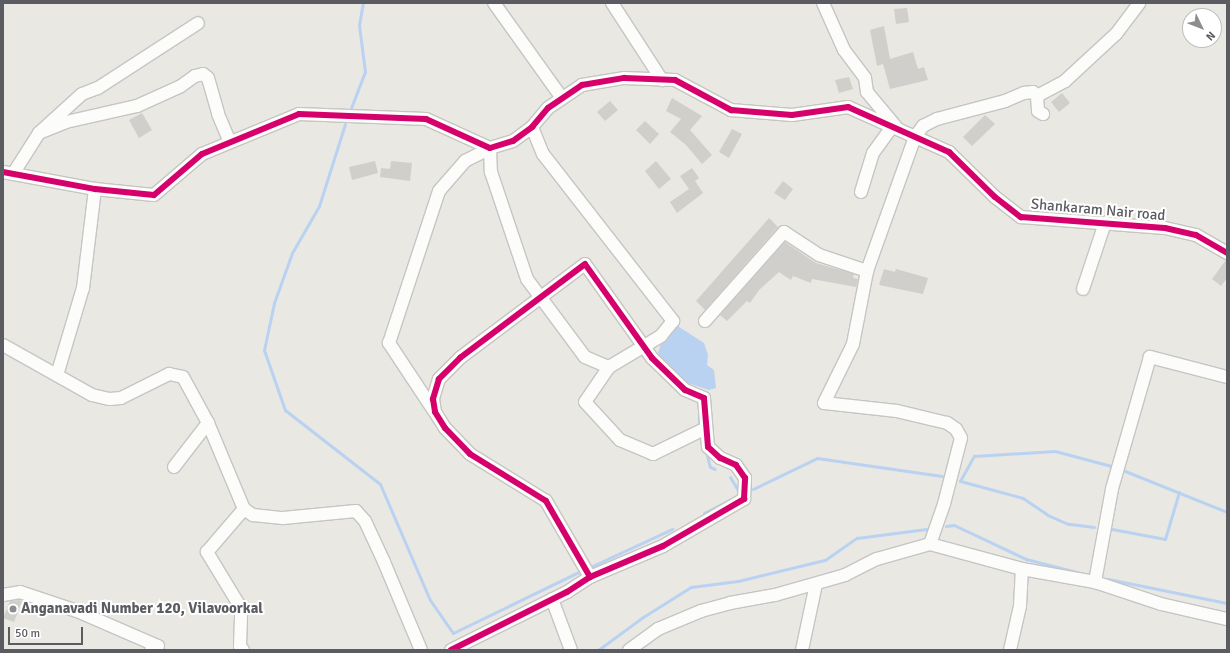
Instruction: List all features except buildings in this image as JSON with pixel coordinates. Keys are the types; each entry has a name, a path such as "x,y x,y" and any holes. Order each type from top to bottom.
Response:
{"street":[{"path":"494,3 562,98"},
{"path":"612,3 662,80"},
{"path":"823,3 844,50 865,78 867,92 895,128 873,153 861,192"},
{"path":"1037,96 1066,82 1116,34 1139,3"},
{"path":"198,23 98,88 82,94 39,133 8,173 94,189 154,195 202,154 299,114 426,119 490,148 491,172 527,280 585,357 609,366"},
{"path":"39,133 66,122 137,106 203,74 208,78 218,114 230,142"},
{"name":"Shankaram Nair road","path":"435,412 389,343 439,191 465,161 490,148 513,141 532,127 548,108 582,85 624,78 675,80 731,110 792,115 848,107 948,152 995,196 1021,216 1165,228 1196,235 1227,253"},
{"path":"930,544 944,504 960,444 961,438 956,429 947,423 897,411 824,403 853,344 867,271 915,137 923,126 937,119 1005,101 1024,93 1033,92 1037,96 1038,111 1043,114"},
{"path":"532,127 543,154 673,321 661,336 645,347 609,366 586,402 620,440 653,454 706,428"},
{"path":"57,375 83,288 94,189"},
{"path":"1083,289 1105,223"},
{"path":"705,321 774,240 784,232 819,255 867,271"},
{"path":"451,650 552,599 587,572 663,546 744,499 745,478 736,465 720,458 708,447 704,398 685,390 645,347 585,264 541,300 460,358 439,379 433,399 435,412 445,428 470,454 546,501 587,572"},
{"path":"3,345 92,395 110,399 121,398 169,374 183,377 208,423 244,508 253,515 283,518 356,512 365,521 384,562 420,650"},
{"path":"1095,582 1117,475 1150,357 1227,377"},
{"path":"174,467 208,423"},
{"path":"243,650 240,646 241,608 207,552 244,508"},
{"path":"629,650 658,629 701,611 816,584 845,575 877,559 930,544 1022,569 1095,582 1161,604 1227,619"},
{"path":"1010,650 1020,606 1022,569"},
{"path":"802,650 816,584"},
{"path":"3,595 20,592 77,611 158,646 151,650"},
{"path":"552,599 571,650"}],"water":[{"path":"676,325 704,343 708,355 707,365 714,370 716,388 709,390 691,384 679,379 667,369 658,353 662,340"}],"waterway":[{"path":"351,108 365,72 359,25 363,3"},
{"path":"345,124 319,206 292,253 274,303 264,350 285,410 380,484 430,600 453,633 583,570"},
{"path":"699,413 699,427"},
{"path":"1094,527 1068,524 1048,515 1023,498 960,481 974,456 1055,451 1115,467"},
{"path":"707,456 710,467 715,469"},
{"path":"753,489 817,458 942,476"},
{"path":"1120,469 1227,512"},
{"path":"730,477 739,492"},
{"path":"1112,529 1165,539 1179,492"},
{"path":"704,513 733,498"},
{"path":"946,526 954,525 1026,559 1084,574"},
{"path":"588,568 672,529"},
{"path":"598,650 643,617 691,587 738,581 825,560 857,538 926,529"},
{"path":"1108,579 1227,603"}],"cycle path":[{"path":"3,172 95,189 154,195 202,154 299,114 426,119 490,148 513,141 532,127 548,108 582,85 624,78 675,80 731,110 792,115 848,107 949,152 995,197 1021,217 1165,228 1196,235 1227,253"},
{"path":"451,650 567,592 590,577 663,546 744,499 745,478 736,465 720,458 708,447 704,398 685,390 652,358 585,264 460,358 439,379 433,399 435,412 445,428 470,454 546,501 590,577"}],"place":[{"name":"Anganavadi Number 120, Vilavoorkal","path":"13,609"}]}
